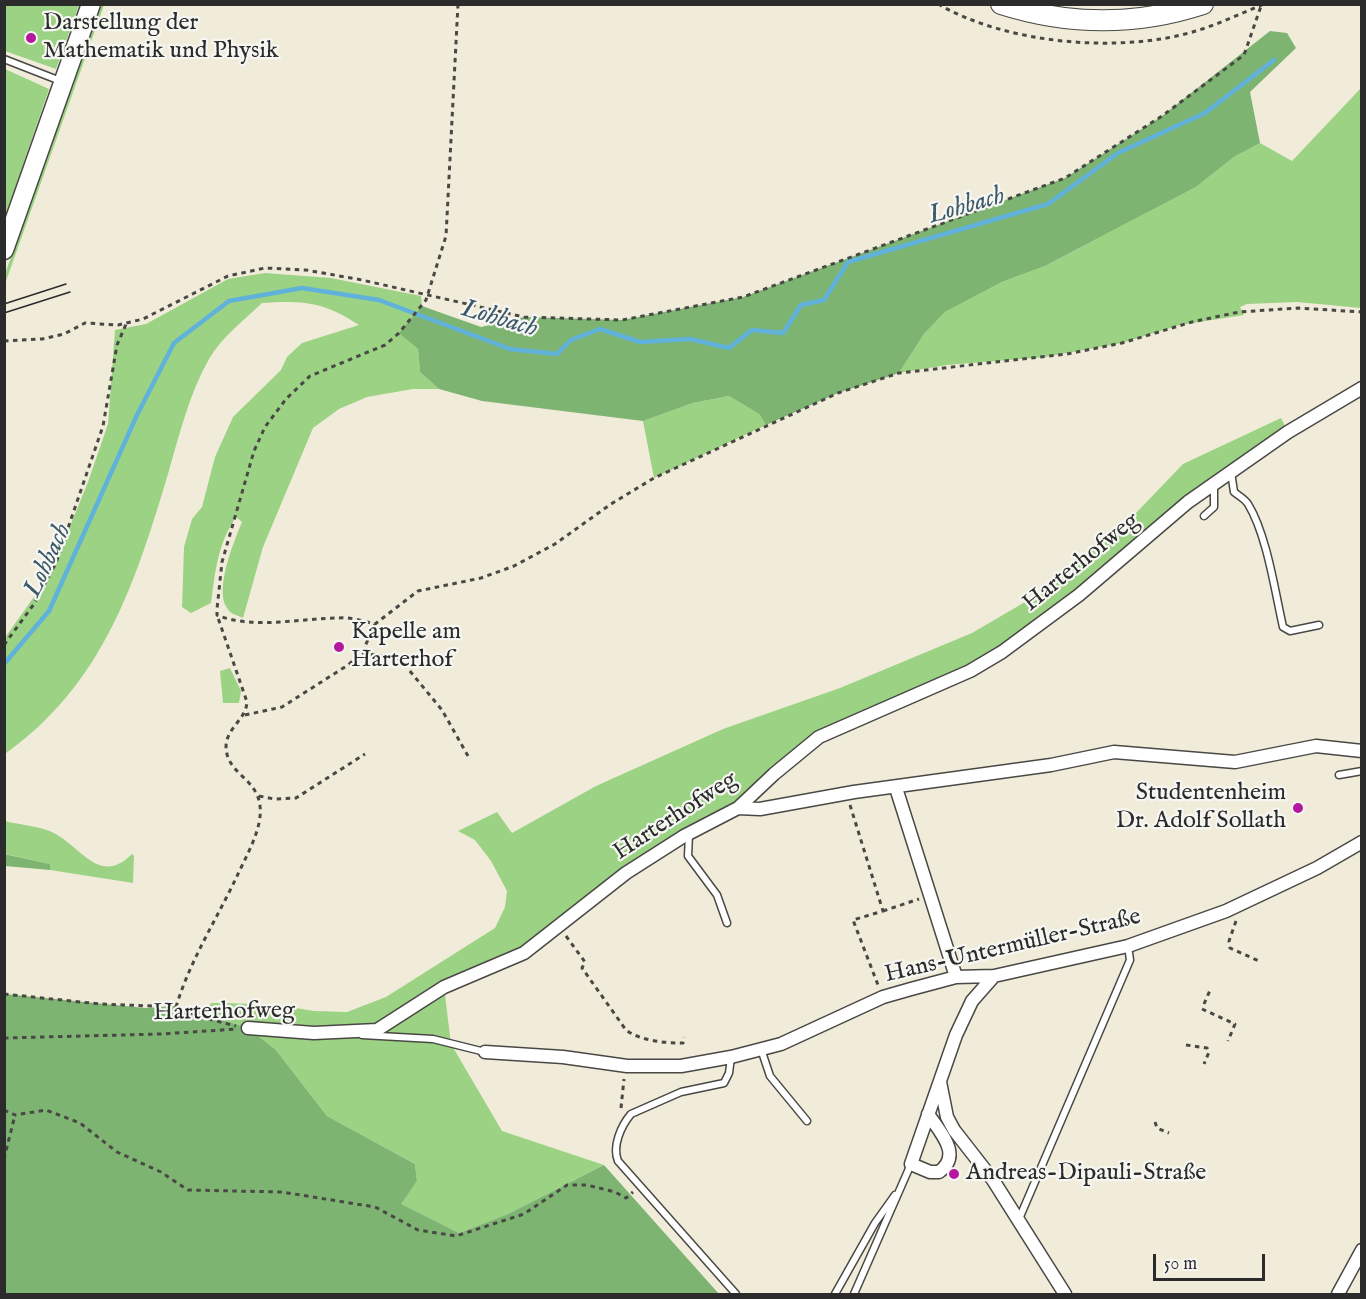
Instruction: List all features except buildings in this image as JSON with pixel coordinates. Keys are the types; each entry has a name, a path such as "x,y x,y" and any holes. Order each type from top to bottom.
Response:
{"main road":[{"path":"1001,4 1039,15 1094,21 1150,17 1203,4"}],"street":[{"path":"4,250 91,4"},
{"name":"Harterhofweg","path":"248,1028 353,1033 377,1030 444,987 524,953 626,873 690,833 738,808 774,774 819,737 970,670 1002,652 1072,601 1188,502 1297,426 1362,388"},
{"path":"738,808 760,808 854,792 1051,765 1114,752 1236,762 1316,746 1362,751"},
{"path":"896,788 956,977"},
{"name":"Hans-Untermüller-Straße","path":"485,1052 563,1057 627,1066 681,1066 731,1057 781,1044 883,997 956,977 994,976 1128,946 1226,911 1317,868 1362,842"},
{"path":"928,1114 950,1147 950,1159 939,1172 930,1172 911,1164 939,1081 956,1035 972,1001 994,976"},
{"path":"939,1081 947,1116 954,1130 993,1180 1065,1294"},
{"path":"1338,1294 1362,1250"}],"lane":[{"path":"4,59 63,82"},
{"path":"1231,471 1234,492 1247,502 1254,515 1270,568 1283,627 1290,631 1319,625"},
{"path":"1204,516 1214,507 1214,483"},
{"path":"1339,775 1362,771"},
{"path":"690,833 688,856 717,895 727,923"},
{"path":"1018,1220 1026,1208 1130,960 1128,946"},
{"path":"353,1033 372,1037 433,1039 485,1052"},
{"path":"761,1049 770,1076 807,1121"},
{"path":"731,1057 729,1073 724,1083 681,1092 635,1110 626,1119 618,1139 616,1156 639,1187 736,1294"},
{"path":"854,1294 911,1164"},
{"path":"835,1294 875,1223 897,1193"}],"path":[{"path":"176,1007 187,977 252,845 260,820 259,796 234,766 227,750 230,734 245,715 246,694 218,615 217,592 222,562 257,443 265,427 286,399 310,376 385,345 420,310 428,295 446,236 458,4"},
{"path":"4,341 42,339 64,334 85,323 127,322 143,319 228,276 266,268 306,270 524,317 622,320 743,297 1065,178 1162,116 1244,55 1261,6"},
{"path":"245,715 282,707 348,666 362,653 375,624 418,591 474,579 514,566 555,544 611,504 654,478 838,393 899,373 1076,352 1239,312 1298,308 1362,312"},
{"path":"4,645 34,604 56,564 103,426 117,345 127,322"},
{"path":"218,615 251,621 348,618 375,624"},
{"path":"362,653 400,659 442,710 468,756"},
{"path":"259,796 274,799 296,798 365,754"},
{"path":"848,798 884,911"},
{"path":"883,997 853,920 931,895"},
{"path":"1236,921 1229,941 1230,948 1259,961"},
{"path":"558,926 585,962 582,968 626,1030 633,1035 661,1043 683,1043 684,1037"},
{"path":"1211,987 1203,1006 1235,1024 1228,1041"},
{"path":"4,994 110,1005 176,1007 205,1018 248,1028"},
{"name":"Harterhofweg","path":"4,1038 161,1034 248,1028"},
{"path":"1186,1045 1207,1048 1209,1052 1204,1064"},
{"path":"626,1119 621,1114 622,1088 627,1066"},
{"path":"4,1110 15,1115 45,1110 80,1123 117,1152 161,1172 188,1190 282,1192 375,1207 418,1230 456,1236 525,1214 567,1185 587,1185 615,1192 626,1198 639,1187"},
{"path":"4,1160 15,1115"},
{"path":"1155,1122 1156,1128 1168,1134"}],"green space":[{"path":"5,4 79,5 56,69 5,51"},
{"path":"100,5 104,5 5,284 5,274"},
{"path":"1270,31 1287,33 1296,48 1250,92 1260,143 1234,157 1196,187 1045,266 1002,282 945,312 924,334 899,373 838,393 766,425 759,414 729,396 693,403 643,421 482,401 439,389 420,372 418,349 399,333 422,306 481,327 524,317 622,320 743,297 1065,178 1162,116"},
{"path":"5,69 49,89 5,217"},
{"path":"1361,88 1361,308 1297,302 1247,304 1240,307 1244,315 1180,325 1122,343 1045,357 947,365 899,373 924,334 945,312 1002,282 1045,266 1196,187 1234,157 1260,143 1292,161"},
{"path":"265,273 331,278 421,296 422,306 400,333 418,349 420,372 439,389 413,389 367,397 339,409 313,428 263,547 243,618 228,610 223,590 227,565 242,522 236,517 221,547 211,603 191,613 182,607 184,547 192,519 202,507 215,457 233,417 281,370 287,357 302,343 359,325 335,311 313,304 262,303 220,344 202,372 185,415 156,515 128,592 111,629 91,664 67,696 39,726 5,754 4,639 51,573 88,482 108,424 115,330 146,324 228,279"},
{"path":"729,396 759,414 766,425 654,478 643,421 693,403"},
{"path":"1281,418 1288,432 1002,652 819,737 738,808 684,836 524,953 444,987 451,1044 502,1131 604,1165 508,1214 459,1233 400,1204 417,1181 415,1164 327,1116 276,1050 248,1028 195,1013 212,1003 278,1005 314,1011 347,1012 386,997 495,928 505,907 507,891 491,861 475,840 458,831 497,812 512,833 596,786 723,729 840,688 972,633 1049,588 1111,531 1135,514 1183,464"},
{"path":"230,668 241,691 239,703 223,703 220,671"},
{"path":"5,821 54,833 83,855 101,865 110,866 121,863 132,854 134,856 133,883 50,870 50,864 5,854"},
{"path":"4,854 50,864 50,870 5,866"},
{"path":"5,994 145,1008 176,1006 248,1028 276,1050 327,1116 415,1164 417,1181 401,1204 459,1233 508,1214 604,1165 719,1294 5,1294"}],"waterway":[{"name":"Lohbach","path":"4,664 49,611 137,415 174,343 229,301 302,288 379,300 510,349 557,354 571,340 600,329 640,342 690,339 729,348 752,330 783,333 801,305 824,300 848,262 1048,204 1118,153 1205,113 1274,60"}],"tram line":[{"path":"4,304 66,284"},
{"path":"4,313 70,292"}],"place":[{"name":"Darstellung der Mathematik und Physik","path":"31,38"},
{"name":"Kapelle am Harterhof","path":"339,647"},
{"name":"Studentenheim Dr. Adolf Sollath","path":"1298,808"},
{"name":"Andreas-Dipauli-Straße","path":"954,1174"}]}
